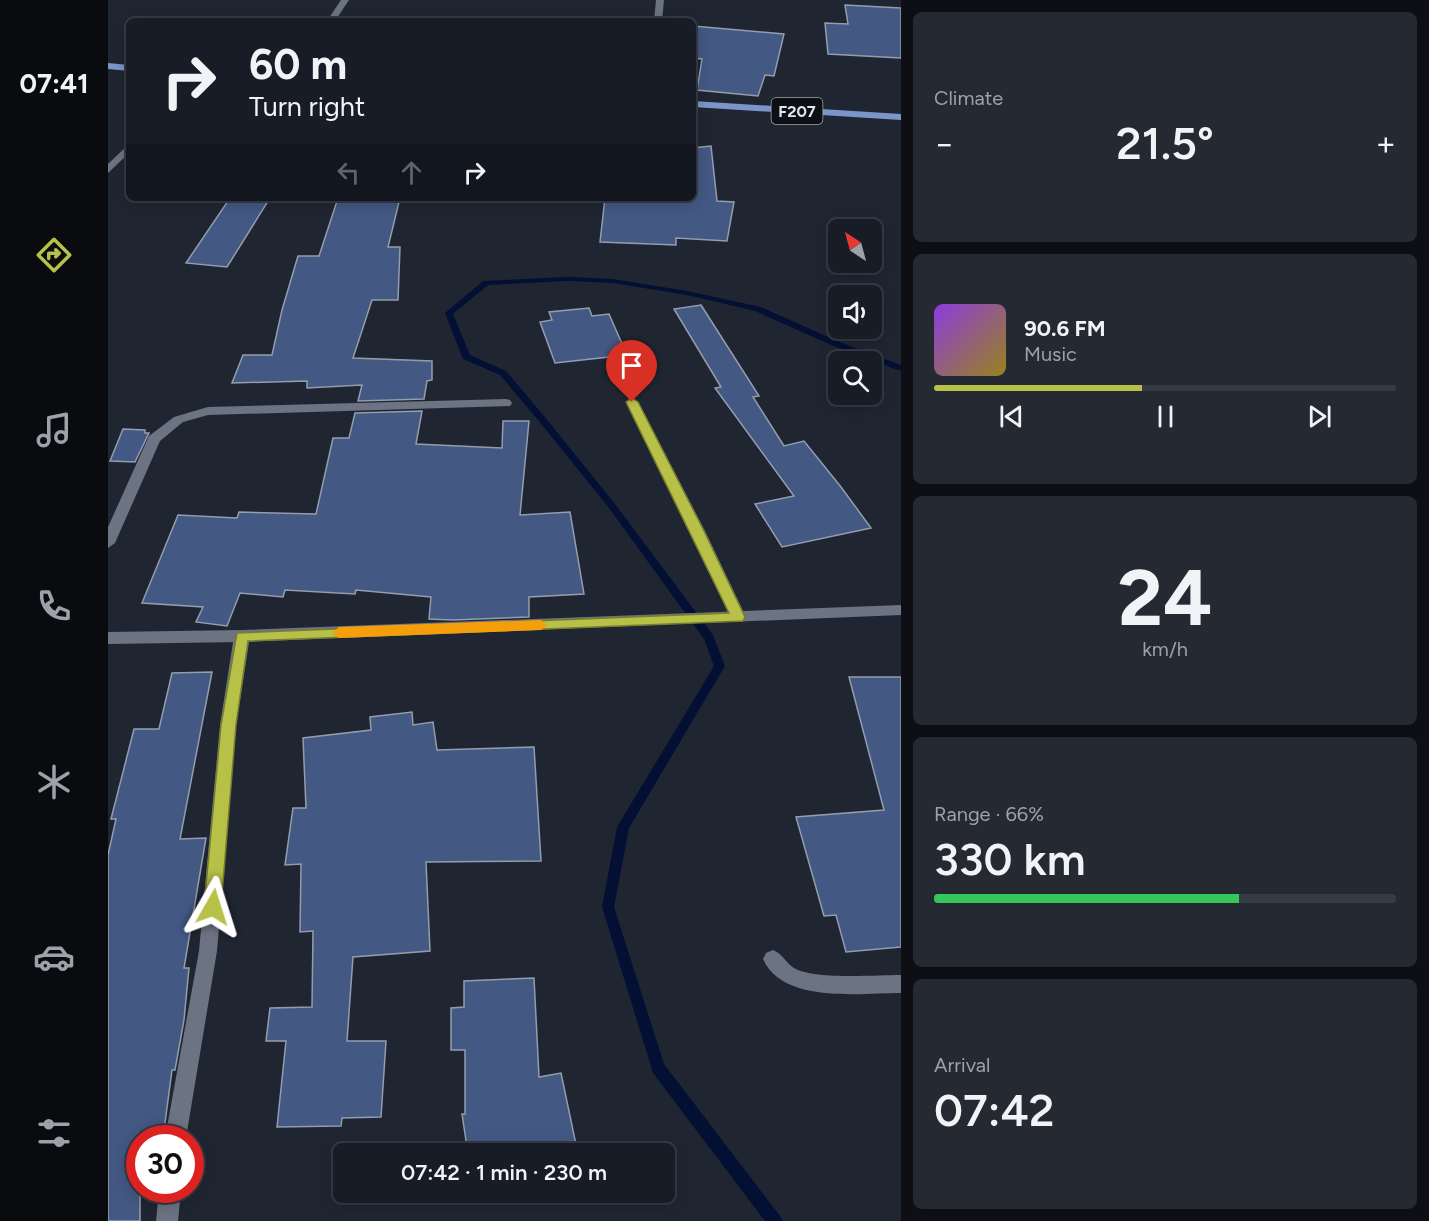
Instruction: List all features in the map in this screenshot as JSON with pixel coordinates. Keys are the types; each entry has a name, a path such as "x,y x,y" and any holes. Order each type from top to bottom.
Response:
{"main road":[{"path":"108,66 126,68"},
{"name":"F207","path":"696,104 901,117"}],"street":[{"path":"333,18 345,0"},
{"path":"658,18 660,0"},
{"path":"108,170 126,150"},
{"path":"632,402 698,531 738,617"},
{"path":"108,543 154,439 165,427 183,416 208,411 506,404"},
{"path":"108,638 242,636 901,610"},
{"path":"177,1125 208,951 228,725 242,636"},
{"path":"773,958 787,974 812,983 901,984"},
{"path":"167,1221 169,1203"}],"building":[{"path":"845,5 901,8 901,58 828,54 825,23 848,24"},
{"path":"696,26 784,34 774,76 765,75 758,96 697,90 702,59 696,58"},
{"path":"711,146 717,201 734,202 727,241 676,238 676,245 600,242 605,201 696,201 696,148"},
{"path":"228,201 268,201 227,267 186,263"},
{"path":"337,201 399,201 388,247 400,247 398,300 372,300 353,358 432,361 432,380 427,381 424,399 358,401 362,385 307,388 307,381 232,383 243,355 272,355 298,256 319,256"},
{"path":"701,305 759,396 753,397 784,446 804,441 871,528 782,547 755,504 794,496 715,388 721,387 674,309"},
{"path":"589,308 592,316 609,314 627,355 555,363 540,322 552,320 549,312"},
{"path":"422,411 416,444 502,448 503,421 529,421 520,515 570,512 584,594 529,597 529,617 453,620 429,619 431,597 356,590 355,594 285,590 283,597 240,593 227,626 196,622 203,607 142,603 178,515 237,518 239,512 316,514 333,438 349,438 355,413"},
{"path":"123,429 145,430 145,433 149,433 135,462 110,461"},
{"path":"212,672 180,839 206,838 184,968 189,968 184,1020 175,1070 172,1070 165,1125 126,1125 126,1203 140,1203 140,1221 108,1221 108,855 116,819 111,819 134,729 159,729 172,673"},
{"path":"849,677 901,677 901,947 846,952 836,915 824,916 796,817 884,810"},
{"path":"412,712 413,725 433,722 437,750 534,747 541,861 426,862 430,951 353,957 347,1041 386,1041 381,1117 342,1118 341,1126 277,1127 286,1041 266,1041 270,1008 312,1007 313,931 300,932 301,864 285,865 293,808 306,808 303,738 371,730 370,717"},
{"path":"534,978 539,1077 561,1073 576,1143 466,1143 462,1114 465,1114 465,1050 451,1050 451,1008 464,1007 464,981"}],"waterway":[{"path":"775,1221 658,1068 608,907 623,827 720,666 709,638 612,506 541,418 503,373 466,357 449,313 486,283 568,279 613,281 687,293 758,309 834,343 901,368"}],"slow traffic":[{"path":"339,633 541,625"}],"route":[{"path":"213,907 228,725 242,636 738,617 698,531 632,402"}]}
